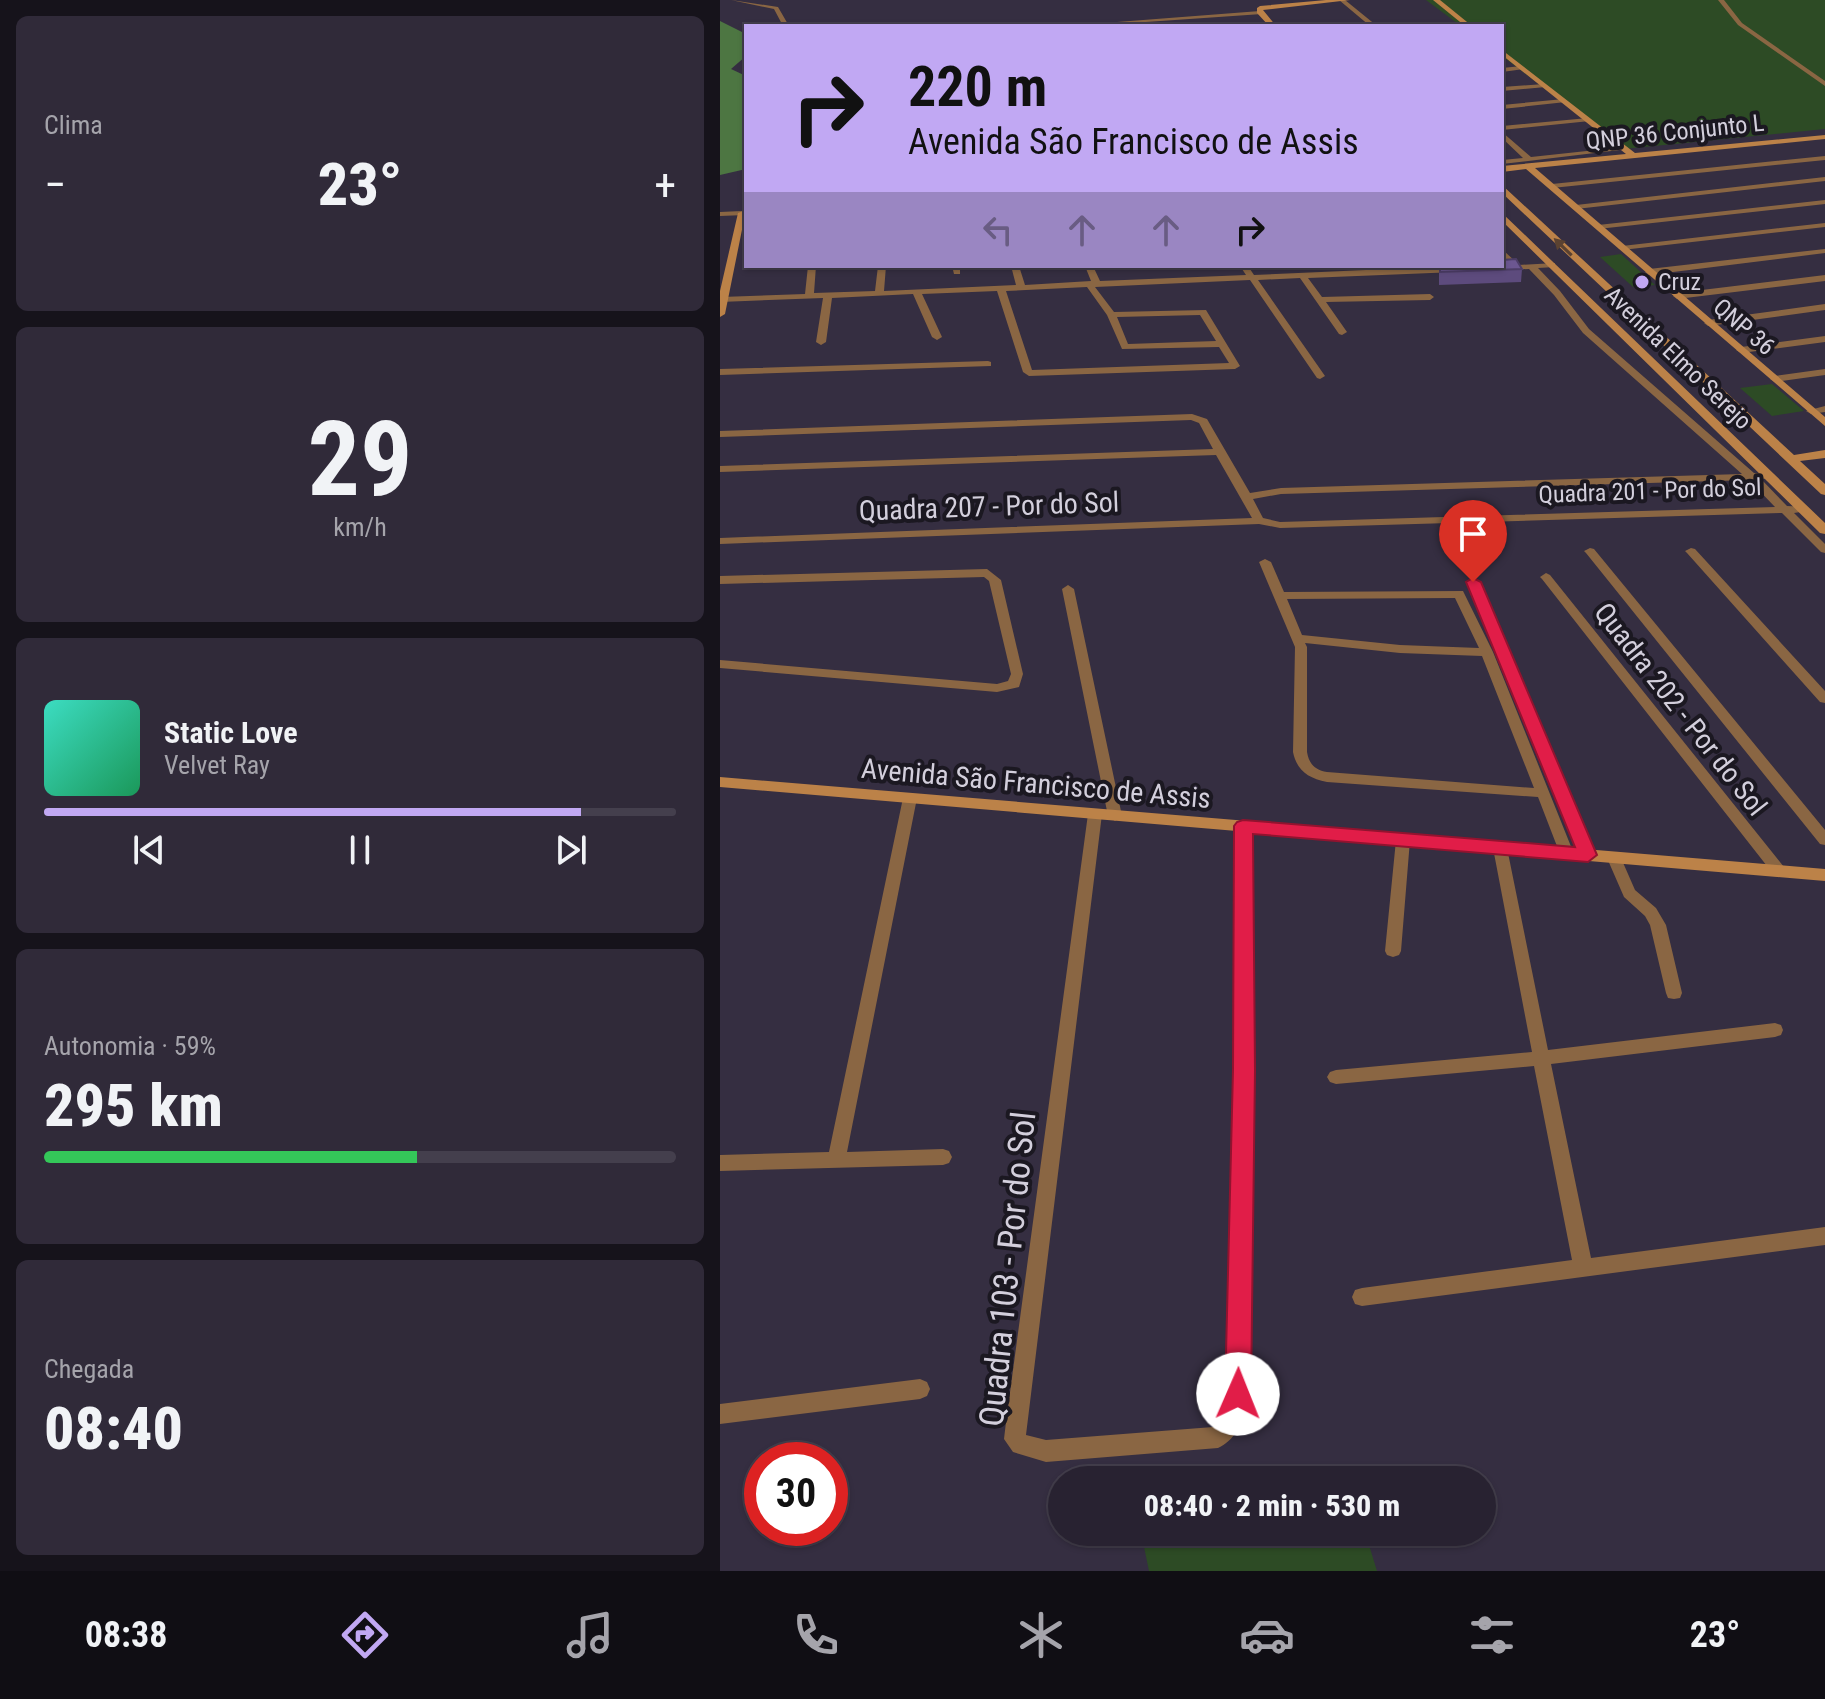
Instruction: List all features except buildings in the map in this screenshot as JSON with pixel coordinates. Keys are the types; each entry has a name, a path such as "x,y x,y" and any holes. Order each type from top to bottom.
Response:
{"street":[{"path":"734,0 776,8 785,24"},
{"path":"1260,13 1263,7 1278,2 1344,0 1372,24"},
{"path":"1436,0 1466,24"},
{"path":"1721,0 1740,24 1825,84"},
{"path":"1117,24 1260,13 1271,24"},
{"path":"1504,54 1633,156"},
{"path":"1504,70 1522,68"},
{"path":"1504,89 1544,86"},
{"path":"1504,107 1564,101"},
{"path":"1504,128 1588,120"},
{"path":"1504,136 1529,163"},
{"name":"QNP 36 Conjunto L","path":"1504,169 1529,163 1825,137"},
{"path":"1504,162 1529,163 1624,149"},
{"path":"1552,186 1825,158"},
{"name":"QNP 36","path":"1529,163 1649,272 1825,423"},
{"path":"1576,207 1825,179"},
{"name":"Avenida Elmo Serejo","path":"1504,190 1791,459 1818,478 1825,491"},
{"path":"1598,227 1825,202"},
{"path":"720,214 744,213 722,284 720,314"},
{"name":"Avenida Elmo Serejo","path":"1504,218 1825,530"},
{"path":"1622,248 1825,225"},
{"path":"1649,272 1825,251"},
{"path":"1504,253 1517,267"},
{"path":"1504,267 1552,265"},
{"path":"1531,266 1557,293 1586,331 1752,477 1825,550"},
{"path":"809,296 812,268"},
{"path":"879,293 882,268"},
{"path":"1016,268 1021,286"},
{"path":"1089,268 1092,283 1111,315 1123,345 1128,348 1221,344"},
{"path":"1171,268 1177,279"},
{"path":"1245,268 1320,376"},
{"path":"721,300 1302,275 1320,270 1473,268"},
{"path":"1302,275 1342,332"},
{"path":"1677,296 1825,278"},
{"path":"1570,283 1588,285 1599,281"},
{"path":"1000,287 1027,370 1032,374 1233,369 1235,366 1203,312 1111,315"},
{"path":"916,291 937,337"},
{"path":"1557,293 1611,292"},
{"path":"821,342 828,295"},
{"path":"1319,300 1430,297"},
{"path":"1708,323 1825,307"},
{"path":"1741,350 1825,339"},
{"path":"720,372 988,364"},
{"path":"1775,379 1825,372"},
{"path":"1811,411 1825,409"},
{"path":"720,434 1192,417 1203,421 1217,452 1248,497 1259,521"},
{"name":"Quadra 207 - Por do Sol","path":"720,469 1217,452"},
{"path":"1791,459 1825,454"},
{"name":"Quadra 201 - Por do Sol","path":"1248,497 1281,491 1769,476"},
{"name":"Quadra 201 - Por do Sol","path":"1259,521 1280,525 1803,509"},
{"name":"Quadra 207 - Por do Sol","path":"720,541 1259,521"},
{"name":"Quadra 202 - Por do Sol","path":"1590,551 1825,840"},
{"path":"1691,551 1825,699"},
{"path":"1265,562 1303,661 1300,752 1302,763 1308,771 1327,777 1542,793"},
{"path":"720,580 987,573 995,580 1017,674 1014,684 997,688 720,664"},
{"name":"Quadra 202 - Por do Sol","path":"1546,577 1779,871"},
{"path":"1473,582 1588,855"},
{"path":"1068,589 1115,816"},
{"path":"1279,596 1456,593 1468,606 1567,854"},
{"path":"1296,638 1400,649 1487,652"},
{"name":"Avenida São Francisco de Assis","path":"720,782 1825,875"},
{"path":"837,1158 910,798"},
{"name":"Quadra 103 - Por do Sol","path":"1095,814 1016,1422 1015,1439 1020,1445 1046,1451 1218,1437 1231,1424 1237,1409 1244,1070 1243,826"},
{"path":"1393,951 1403,840"},
{"path":"1500,848 1583,1268"},
{"path":"1614,858 1629,893 1651,912 1658,925 1674,993"},
{"path":"1336,1077 1541,1058 1775,1030"},
{"path":"720,1163 943,1157"},
{"path":"1362,1297 1825,1236"},
{"path":"720,1414 920,1389"}],"green space":[{"path":"1426,0 1825,0 1825,129 1624,149 1504,58 1504,24 1458,24"},
{"path":"720,21 744,33 744,58 731,69 744,75 744,169 720,175"},
{"path":"1621,254 1655,285 1633,287 1600,257"},
{"path":"1772,384 1804,411 1772,416 1740,388"},
{"path":"1144,1546 1369,1546 1377,1571 1149,1571"}],"place":[{"name":"Cruz","path":"1642,282"}],"route":[{"path":"1238,1394 1244,1070 1243,826 1588,855 1473,582"}]}
